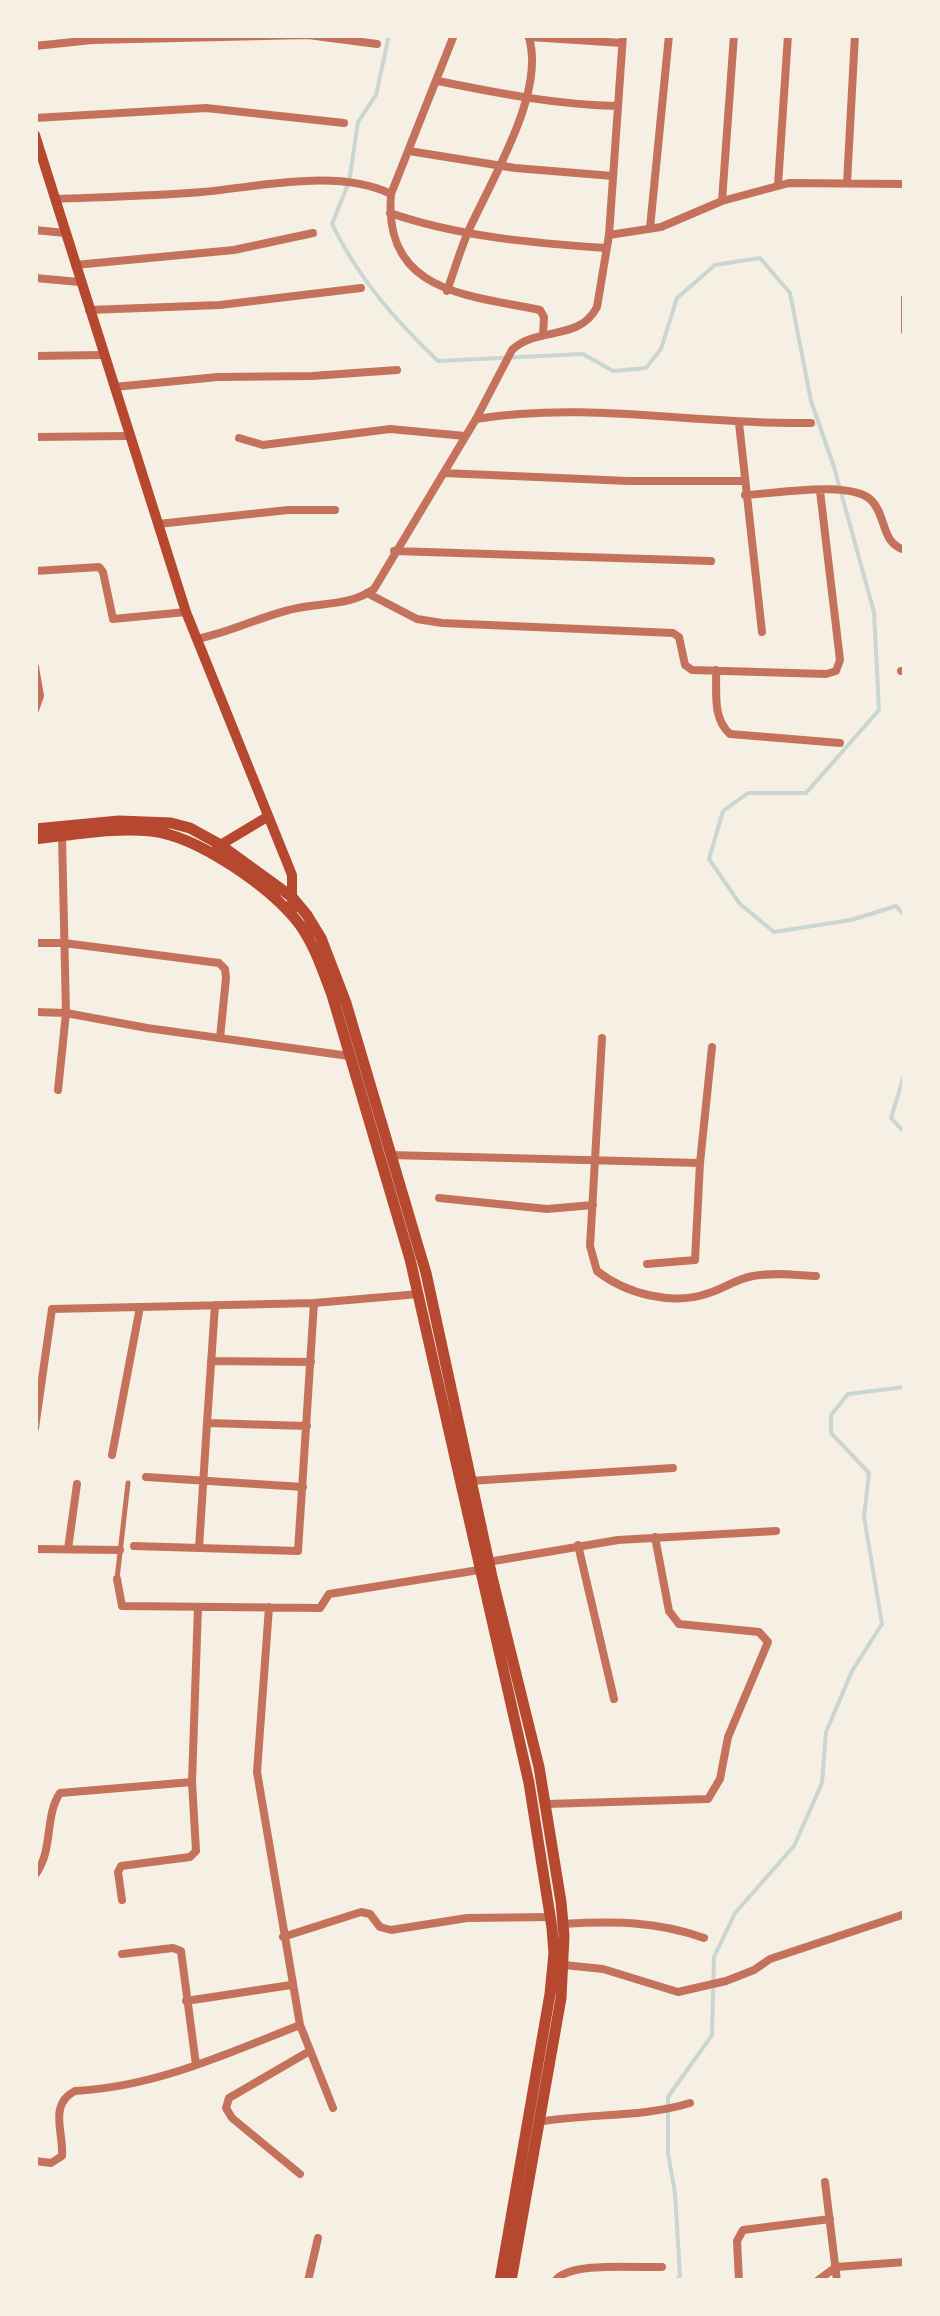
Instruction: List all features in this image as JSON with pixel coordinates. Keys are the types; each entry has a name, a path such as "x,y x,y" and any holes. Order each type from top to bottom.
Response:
{"highway":[{"path":"35,828 120,821 171,823 190,828 292,915 320,961 418,1294 547,1804 563,1924 564,1965 510,2281"},
{"path":"35,839 154,831 215,849 292,897 307,914 334,971 426,1274 529,1782 551,1917 554,1953 550,1994 500,2281"}],"main road":[{"path":"36,140 186,612 292,874 292,915"},
{"path":"215,849 267,817"}],"street":[{"path":"454,35 392,194 393,233 414,270 428,282 447,291 540,310 544,317 543,335"},
{"path":"650,228 669,35"},
{"path":"722,200 734,35"},
{"path":"778,185 788,35"},
{"path":"847,183 855,35"},
{"path":"35,46 91,37 308,36 377,44"},
{"path":"196,638 228,632 285,611 355,599 374,588 476,419 512,350 520,342 576,328 592,316 608,235 622,39 529,36 532,46 527,97 467,234 447,291"},
{"path":"438,81 527,97 618,106"},
{"path":"35,118 206,108 344,123"},
{"path":"409,150 500,166 613,176"},
{"path":"55,199 342,180 361,182 392,194"},
{"path":"608,235 650,228 722,200 778,185 905,184"},
{"path":"390,213 467,234 606,248"},
{"path":"35,230 66,233"},
{"path":"75,265 234,250 313,233"},
{"path":"35,278 80,282"},
{"path":"89,310 220,305 361,288"},
{"path":"905,298 905,331"},
{"path":"35,356 102,355"},
{"path":"114,387 218,376 312,376 397,370"},
{"path":"476,419 582,410 738,424 812,424"},
{"path":"738,424 762,632"},
{"path":"239,438 263,446 390,430 465,436"},
{"path":"35,436 128,436"},
{"path":"443,473 628,482 744,481"},
{"path":"367,593 417,619 442,624 673,632 679,636 686,667 826,674 838,666 820,490"},
{"path":"745,495 853,491 874,502 890,541 905,550"},
{"path":"158,524 288,510 335,510"},
{"path":"394,550 711,561"},
{"path":"35,571 99,568 104,572 112,619 186,612"},
{"path":"35,667 40,696 35,710"},
{"path":"716,670 717,714 730,734 840,743"},
{"path":"58,1090 66,1013 62,836"},
{"path":"35,943 64,943 219,963 226,978 220,1038"},
{"path":"35,1012 66,1013 349,1056"},
{"path":"602,1038 590,1246 593,1264 604,1277 630,1290 692,1298 758,1275 816,1276"},
{"path":"647,1264 694,1260 712,1047"},
{"path":"390,1155 700,1163"},
{"path":"439,1198 548,1209 593,1204"},
{"path":"35,1428 38,1381 52,1309 314,1303 418,1294"},
{"path":"134,1546 298,1551 314,1303"},
{"path":"200,1548 215,1305"},
{"path":"112,1455 140,1307"},
{"path":"211,1361 311,1362"},
{"path":"207,1423 307,1426"},
{"path":"470,1482 674,1468"},
{"path":"146,1478 303,1486"},
{"path":"128,1482 116,1579 122,1606 320,1608 329,1594 578,1546 655,1537 776,1531"},
{"path":"68,1550 77,1484"},
{"path":"547,1804 708,1799 720,1779 728,1737 768,1642 759,1632 679,1624 669,1611 655,1537"},
{"path":"578,1546 614,1700"},
{"path":"35,1549 120,1550"},
{"path":"122,1900 118,1872 121,1866 190,1858 196,1852 192,1782 198,1606"},
{"path":"268,1607 257,1772 291,1985 308,2052 333,2108"},
{"path":"35,1875 44,1861 53,1809 60,1793 192,1782"},
{"path":"283,1937 360,1912 370,1914 380,1927 391,1930 467,1918 551,1917"},
{"path":"564,1965 603,1969 678,1992 726,1981 802,1947 905,1914"},
{"path":"563,1924 618,1920 652,1923 704,1938"},
{"path":"122,1954 178,1948 183,1956 196,2065"},
{"path":"186,2002 291,1985"},
{"path":"35,2162 51,2163 62,2156 58,2112 67,2095 137,2085 300,2024"},
{"path":"300,2174 232,2118 226,2108 229,2098 308,2052"},
{"path":"538,2122 664,2111 690,2103"},
{"path":"825,2182 837,2281"},
{"path":"740,2281 737,2241 744,2230 830,2220"},
{"path":"308,2281 318,2238"},
{"path":"817,2281 836,2267 905,2262"},
{"path":"555,2281 560,2274 574,2269 662,2268"}],"waterway":[{"path":"389,35 376,95 358,122 349,182 332,224 379,297 438,361 583,354 613,371 646,368 661,349 677,298 715,265 760,258 790,293 811,401 834,467 874,612 879,710 806,793 748,793 723,811 709,859 740,904 774,932 851,920 896,906 905,916"},
{"path":"905,1072 891,1118 905,1133"},
{"path":"675,2281 680,2276 675,2193 668,2153 668,2097 712,2035 714,1957 735,1913 794,1846 822,1783 826,1732 852,1671 882,1624 864,1517 869,1473 831,1433 831,1415 848,1394 905,1387"}]}
